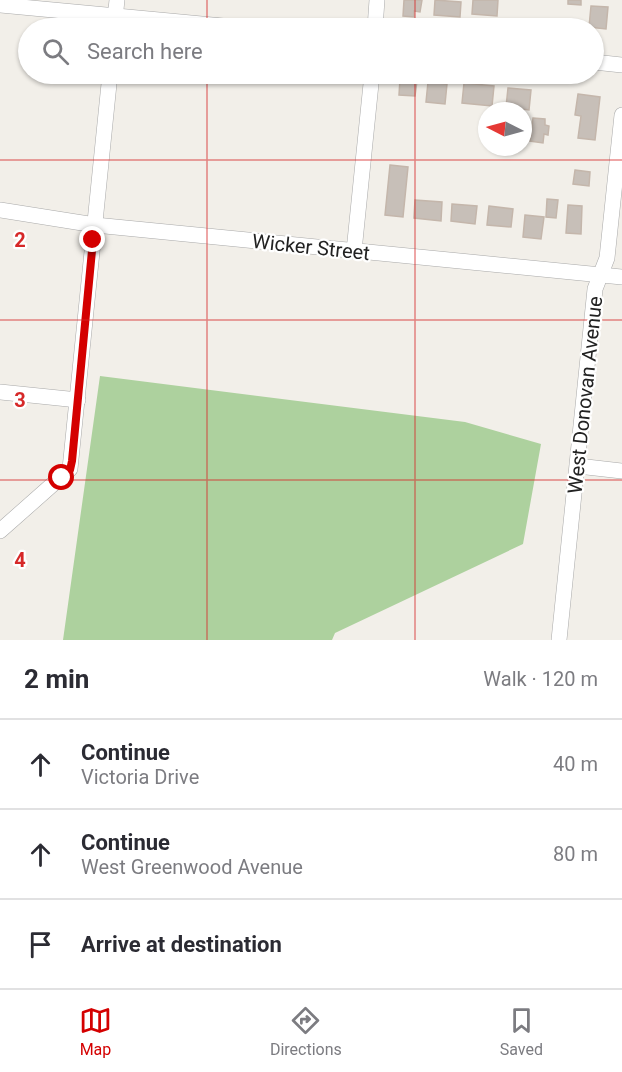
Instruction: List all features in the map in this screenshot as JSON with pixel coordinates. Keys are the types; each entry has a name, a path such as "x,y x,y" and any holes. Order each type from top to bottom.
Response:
{"street":[{"path":"115,18 117,0"},
{"path":"376,18 377,0"},
{"path":"0,5 88,18"},
{"path":"604,63 622,65"},
{"path":"0,531 70,470 109,84"},
{"path":"354,251 371,84"},
{"name":"West Donovan Avenue","path":"559,640 595,289 607,258 622,115"},
{"name":"Wicker Street","path":"0,210 95,225 622,277"},
{"path":"0,392 78,400"},
{"path":"578,466 622,471"}],"green space":[{"path":"100,376 465,422 541,444 523,544 335,633 332,640 63,640"}],"building":[{"path":"404,0 422,0 420,12 414,11 414,17 403,16"},
{"path":"435,0 461,2 460,17 434,15"},
{"path":"473,0 498,0 497,16 472,14"},
{"path":"568,0 581,0 581,5 568,4"},
{"path":"591,6 608,7 606,29 604,29 604,18 590,18"},
{"path":"400,84 417,84 415,96 399,95"},
{"path":"428,84 447,84 445,104 426,102"},
{"path":"464,84 494,86 492,102 478,102 478,105 462,103"},
{"path":"508,88 531,90 530,102 507,102"},
{"path":"578,94 600,97 595,140 578,138 581,116 575,115"},
{"path":"533,118 545,119 545,125 549,126 548,135 544,134 543,143 532,141"},
{"path":"390,165 408,167 403,217 385,215"},
{"path":"575,170 590,172 589,186 573,184"},
{"path":"547,199 558,200 556,218 546,217"},
{"path":"415,200 442,202 441,221 414,218"},
{"path":"452,204 477,206 475,224 451,221"},
{"path":"568,205 582,206 581,234 566,233"},
{"path":"489,206 513,209 511,227 487,225"},
{"path":"525,215 544,217 541,239 523,237"}],"route":[{"path":"62,478 70,470 72,461 93,240"}]}
